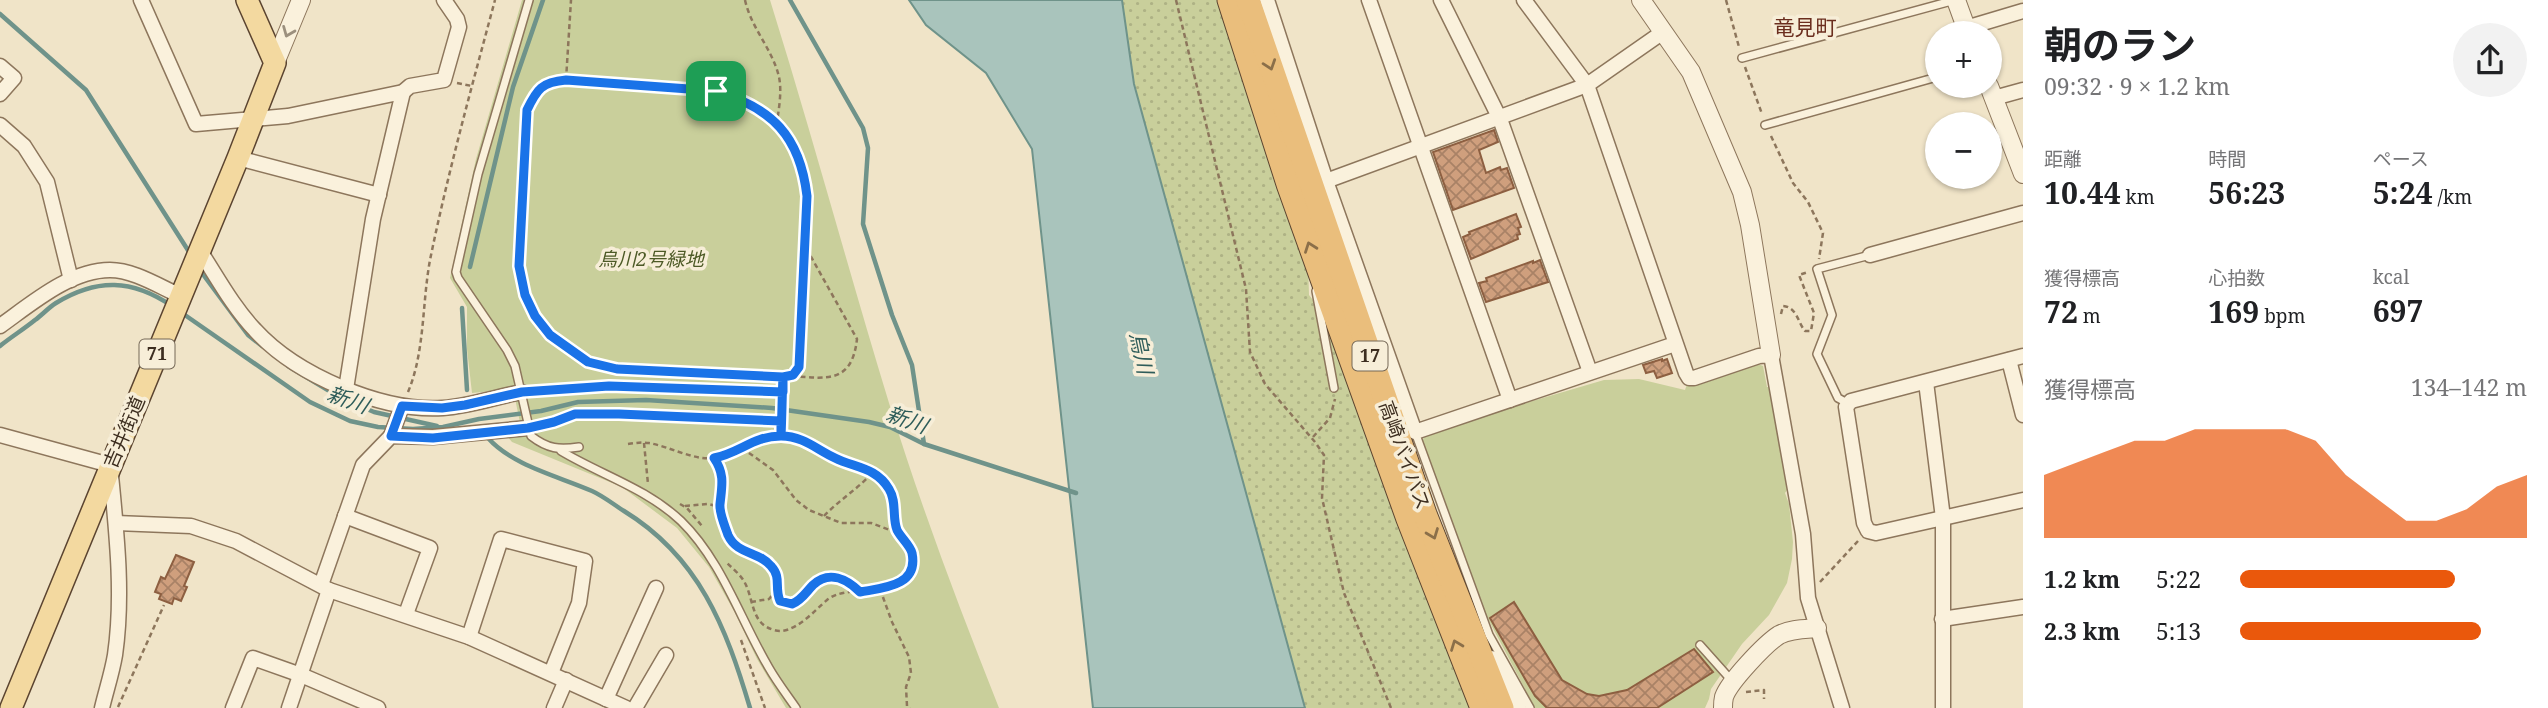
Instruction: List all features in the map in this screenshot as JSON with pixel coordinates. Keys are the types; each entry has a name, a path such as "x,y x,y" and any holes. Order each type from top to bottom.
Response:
{"highway":[{"name":"高崎バイパス","path":"1229,0 1323,283 1408,519 1482,708"},
{"name":"高崎バイパス","path":"1248,0 1425,514 1502,708"}],"main road":[{"path":"247,0 275,63"},
{"name":"吉井街道","path":"11,708 275,63"}],"street":[{"path":"141,0 196,124 328,109 403,92 410,86 444,80 459,27 457,19 444,0"},
{"path":"275,63 301,0"},
{"path":"1267,0 1326,181 1415,432 1675,344"},
{"path":"1441,0 1500,118 1590,372"},
{"path":"1524,0 1587,85 1689,378 1759,356 1771,355"},
{"path":"1641,0 1691,72 1742,192 1803,534 1808,598 1842,708"},
{"path":"1956,0 1963,21"},
{"path":"1373,2 1420,147 1510,400"},
{"path":"1995,21 2023,11"},
{"path":"1326,181 1587,85 1663,32"},
{"path":"0,66 14,78 0,94"},
{"path":"2002,91 2023,90"},
{"path":"346,389 373,219 403,92"},
{"path":"1993,98 2021,166"},
{"path":"0,125 24,146 47,182 71,281"},
{"path":"238,158 379,195"},
{"path":"1870,255 2023,213"},
{"path":"200,251 231,298 264,339 299,364 346,389 394,406 442,408 522,394"},
{"path":"0,326 85,274 111,270 135,276 181,296"},
{"path":"2023,415 2016,358 1851,401 1846,407 1864,523 1868,531 1876,533 2023,500"},
{"path":"1926,382 1943,518 1943,708"},
{"path":"289,708 301,675 345,516 363,465 391,436 402,406"},
{"path":"391,436 433,438 528,425"},
{"path":"0,435 110,466 116,523 119,603 115,656 102,708"},
{"path":"345,516 430,548 406,614"},
{"path":"116,523 191,526 236,541 325,588 469,637 626,708"},
{"path":"469,637 502,539 585,561 579,603 551,673"},
{"path":"606,699 656,589"},
{"path":"1942,618 2023,607"},
{"path":"1723,708 1724,696 1736,687 1779,635 1789,631 1817,628"},
{"path":"1474,638 1494,664 1517,708"},
{"path":"635,708 666,655"},
{"path":"233,708 253,658 378,708"},
{"path":"554,708 566,680"}],"lane":[{"path":"529,0 478,174 456,272 457,278 507,350 515,366 531,436 540,443 560,450 628,484 680,520 698,540 714,565 769,669 796,708"},
{"path":"1742,58 1956,0"},
{"path":"1765,125 1925,80"},
{"path":"1849,404 1838,398 1817,354 1832,315 1818,269 1870,255"},
{"path":"1323,283 1315,289 1334,388"},
{"path":"1415,432 1489,635 1530,708"},
{"path":"560,450 579,447"},
{"path":"1700,645 1736,687"}],"path":[{"path":"402,406 412,382 426,280 444,192 495,0"},
{"path":"566,80 571,0"},
{"path":"745,0 754,26 779,77 780,102 777,122"},
{"path":"1176,0 1246,289 1250,352 1265,384 1324,455 1322,498 1344,593 1391,708"},
{"path":"1726,0 1765,125 1793,183 1808,202 1823,233 1818,269 1799,275 1814,313 1811,331 1805,331 1788,306 1783,306 1781,313"},
{"path":"789,376 799,367 807,196 805,174 798,154 777,122 736,97 716,91 566,80 550,81 535,92 527,110 519,266 525,295 535,316 550,335 588,362 617,369 783,377 837,376 849,367 856,352 857,339 805,246"},
{"path":"781,436 783,377"},
{"path":"522,394 609,386 783,392"},
{"path":"1312,438 1331,418 1335,402 1334,388"},
{"path":"528,425 554,422 575,414 781,421"},
{"path":"628,444 644,443 697,457 714,458 742,448 756,439 791,436 809,442 836,459 879,475 890,490 899,533 912,552 912,565 898,584 888,589 828,599 822,607 785,631 774,631 755,615 743,579 724,559"},
{"path":"644,443 649,486"},
{"path":"742,448 773,470 796,500 824,517 841,523 871,523 899,533"},
{"path":"714,458 722,470 720,507 730,539 740,551 771,565 778,579 776,591 780,601 792,604 800,601 816,582 826,578 838,577 850,582 860,592"},
{"path":"824,517 839,500 858,489 873,472"},
{"path":"672,500 684,506 704,530"},
{"path":"684,506 708,504 720,507"},
{"path":"1808,598 1868,531"},
{"path":"880,589 909,657 911,673 905,687 907,706 910,708"},
{"path":"751,602 769,599 776,591"},
{"path":"118,708 164,605"},
{"path":"743,618 739,626 740,635 765,708"},
{"path":"1736,687 1764,690 1764,699"}],"green space":[{"name":"烏川2号緑地","path":"522,0 770,0 901,442 941,557 999,708 786,708 709,567 677,528 622,487 512,442 507,436 522,432 513,389 472,393 467,349 467,307 450,278 476,159"},
{"path":"1122,0 1224,0 1308,263 1309,295 1313,300 1325,354 1337,385 1322,308 1471,708 1305,708 1134,84"},
{"path":"1758,364 1763,366 1767,387 1771,387 1793,542 1787,583 1769,615 1742,644 1711,689 1705,708 1535,708 1486,615 1422,441 1427,432 1604,380 1639,379 1685,390 1687,384"}],"water":[{"name":"烏川","path":"909,0 1122,0 1134,84 1305,708 1093,708 1032,149 986,73 926,25"}],"building":[{"path":"1494,130 1498,142 1479,150 1486,173 1500,167 1501,170 1507,168 1514,188 1453,210 1433,152"},
{"path":"1516,214 1521,227 1518,228 1518,239 1471,259 1463,237 1470,234 1469,232"},
{"path":"1540,260 1548,282 1486,302 1479,283 1487,281 1486,278"},
{"path":"1667,359 1672,373 1657,378 1654,371 1646,373 1643,365"},
{"path":"176,555 194,562 181,601 174,598 172,604 159,599 161,594 155,592 161,577 165,579"},
{"path":"1514,602 1562,680 1587,694 1599,696 1627,690 1694,649 1713,672 1657,708 1547,708 1535,696 1490,618"}],"waterway":[{"path":"470,267 513,87 543,0"},
{"path":"790,0 863,128 868,148 863,224 892,315 912,365 924,444"},
{"path":"0,14 86,90 191,255"},
{"path":"199,269 248,335 262,346"},
{"name":"新川","path":"0,346 56,303 86,289 114,285 129,287 157,297 172,306"},
{"path":"462,308 467,390"},
{"name":"新川","path":"182,313 310,402 350,421 378,427 443,427 541,411 578,402 646,400 772,408 890,427 924,444 1076,493"},
{"path":"288,366 341,398 374,412 437,426"},
{"path":"488,438 498,448 523,463 600,495 650,529 672,550 706,596 719,622 750,708"}],"district":[{"name":"竜見町","path":"1805,28"}],"route":[{"path":"716,91 566,80 550,81 535,92 527,110 519,266 525,295 535,316 550,335 588,362 617,369 783,377 783,392 782,398 782,415 781,421 781,436 809,442 836,459 864,467 879,475 890,490 895,505 897,530 912,552 912,565 898,584 888,589 860,592 850,582 838,577 826,578 816,582 800,601 792,604 780,601 776,591 778,579 771,565 740,551 730,539 720,507 722,470 714,458 742,448 756,439 781,436 781,421 575,414 528,428 433,438 391,436 402,406 442,408 522,392 609,386 783,392 783,377 793,375 799,367 807,196 805,174 798,154 777,122 736,97 716,91"}]}
